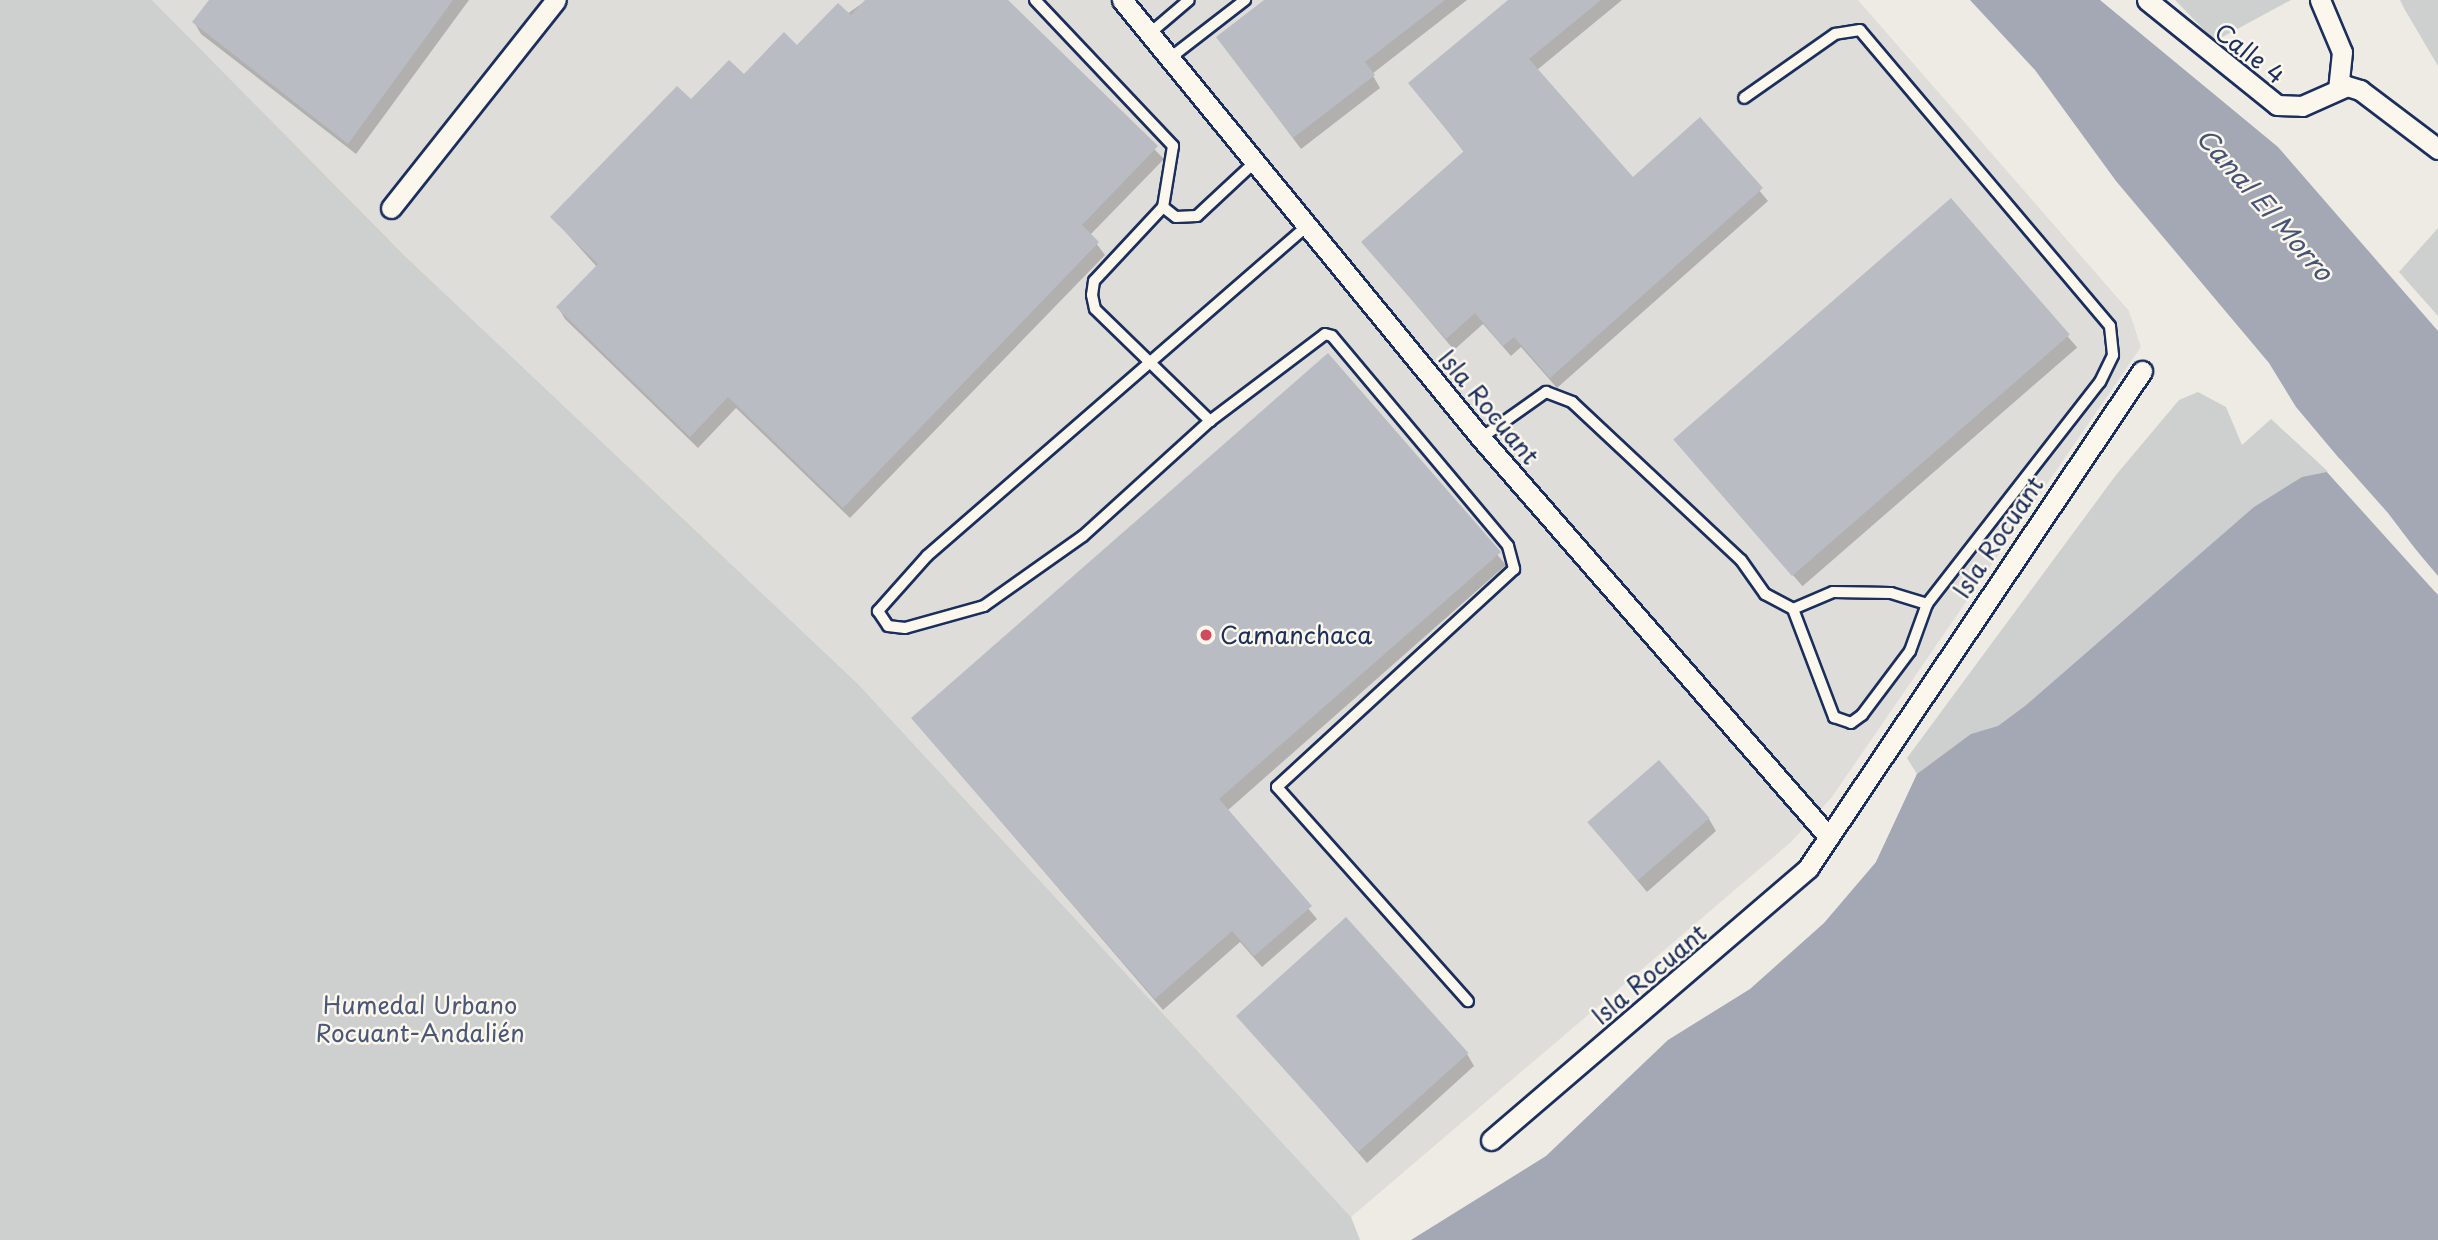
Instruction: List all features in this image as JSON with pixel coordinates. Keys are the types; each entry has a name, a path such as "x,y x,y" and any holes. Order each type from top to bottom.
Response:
{"street":[{"path":"391,208 556,0"},
{"name":"Isla Rocuant","path":"1122,0 1481,438 1829,837"},
{"name":"Calle 4","path":"2147,0 2277,105 2302,106 2338,89"},
{"path":"2320,0 2342,52 2338,89 2360,90 2438,149"},
{"name":"Isla Rocuant","path":"1491,1140 1792,884 1829,837 1862,778 2142,371"}],"lane":[{"path":"1035,0 1173,146 1163,207 1094,281 1092,295 1095,309 1154,363 1210,421"},
{"path":"1149,34 1189,0"},
{"path":"1170,58 1245,0"},
{"path":"1481,438 1546,392 1558,394 1741,560 1765,593 1793,609 1821,696 1834,717 1851,723 1910,651 1927,604 2100,382 2113,355 2110,326 1860,30 1835,34 1744,98"},
{"path":"1163,207 1176,217 1197,216 1255,162"},
{"path":"1307,226 1154,363 927,556 878,611 881,621 905,628 984,606 1083,536 1210,421 1325,334 1332,336 1508,546 1514,569 1501,584 1277,787 1468,1001"},
{"path":"1793,609 1833,592 1891,593 1927,604"}],"shaded area":[{"path":"152,0 1858,0 2129,311 2141,347 1832,797 1791,842 1351,1217 858,684 406,257"}],"green space":[{"name":"Humedal Urbano Rocuant-Andalién","path":"0,0 152,0 406,257 858,684 1351,1217 1360,1240 0,1240"},
{"path":"2175,0 2291,0 2215,41"},
{"path":"2400,0 2438,0 2438,66 2405,10"},
{"path":"2438,228 2438,316 2399,272"},
{"path":"2198,392 2226,407 2242,445 2271,419 2335,478 2438,595 1876,862 1917,774 1907,758 2116,475 2179,400"}],"water":[{"name":"Canal El Morro","path":"1970,0 2100,0 2278,147 2438,331 2438,576 2296,407 2269,363 2116,181 2035,70"},
{"path":"2327,472 2438,595 2438,1240 1411,1240 1546,1156 1668,1040 1750,989 1824,923 1876,862 1917,774 1971,734 1998,726 2025,706 2254,507 2302,477"}],"pier":[{"path":"2340,459 2388,513 2438,579 2338,462"},
{"path":"2330,469 2357,495 2438,595 2327,472"}],"building":[{"path":"209,0 453,0 348,144 192,22"},
{"path":"865,0 1008,0 1158,146 1082,225 1099,242 843,508 728,397 690,437 556,307 598,264 550,217 677,86 691,99 729,60 744,74 784,32 797,45 838,3 851,15"},
{"path":"1264,0 1445,0 1365,62 1375,75 1293,138 1216,37"},
{"path":"1508,0 1601,0 1529,59 1633,177 1700,117 1763,188 1550,378 1514,337 1503,346 1475,313 1446,339 1361,242 1464,151 1408,83"},
{"path":"1951,198 2070,335 1792,576 1673,439"},
{"name":"Camanchaca","path":"1328,353 1501,552 1219,799 1312,906 1254,956 1232,931 1155,999 911,718"},
{"path":"1659,760 1710,818 1638,880 1587,822"},
{"path":"1346,917 1468,1053 1358,1152 1236,1016"}],"place":[{"name":"Camanchaca","path":"1206,635"}]}
